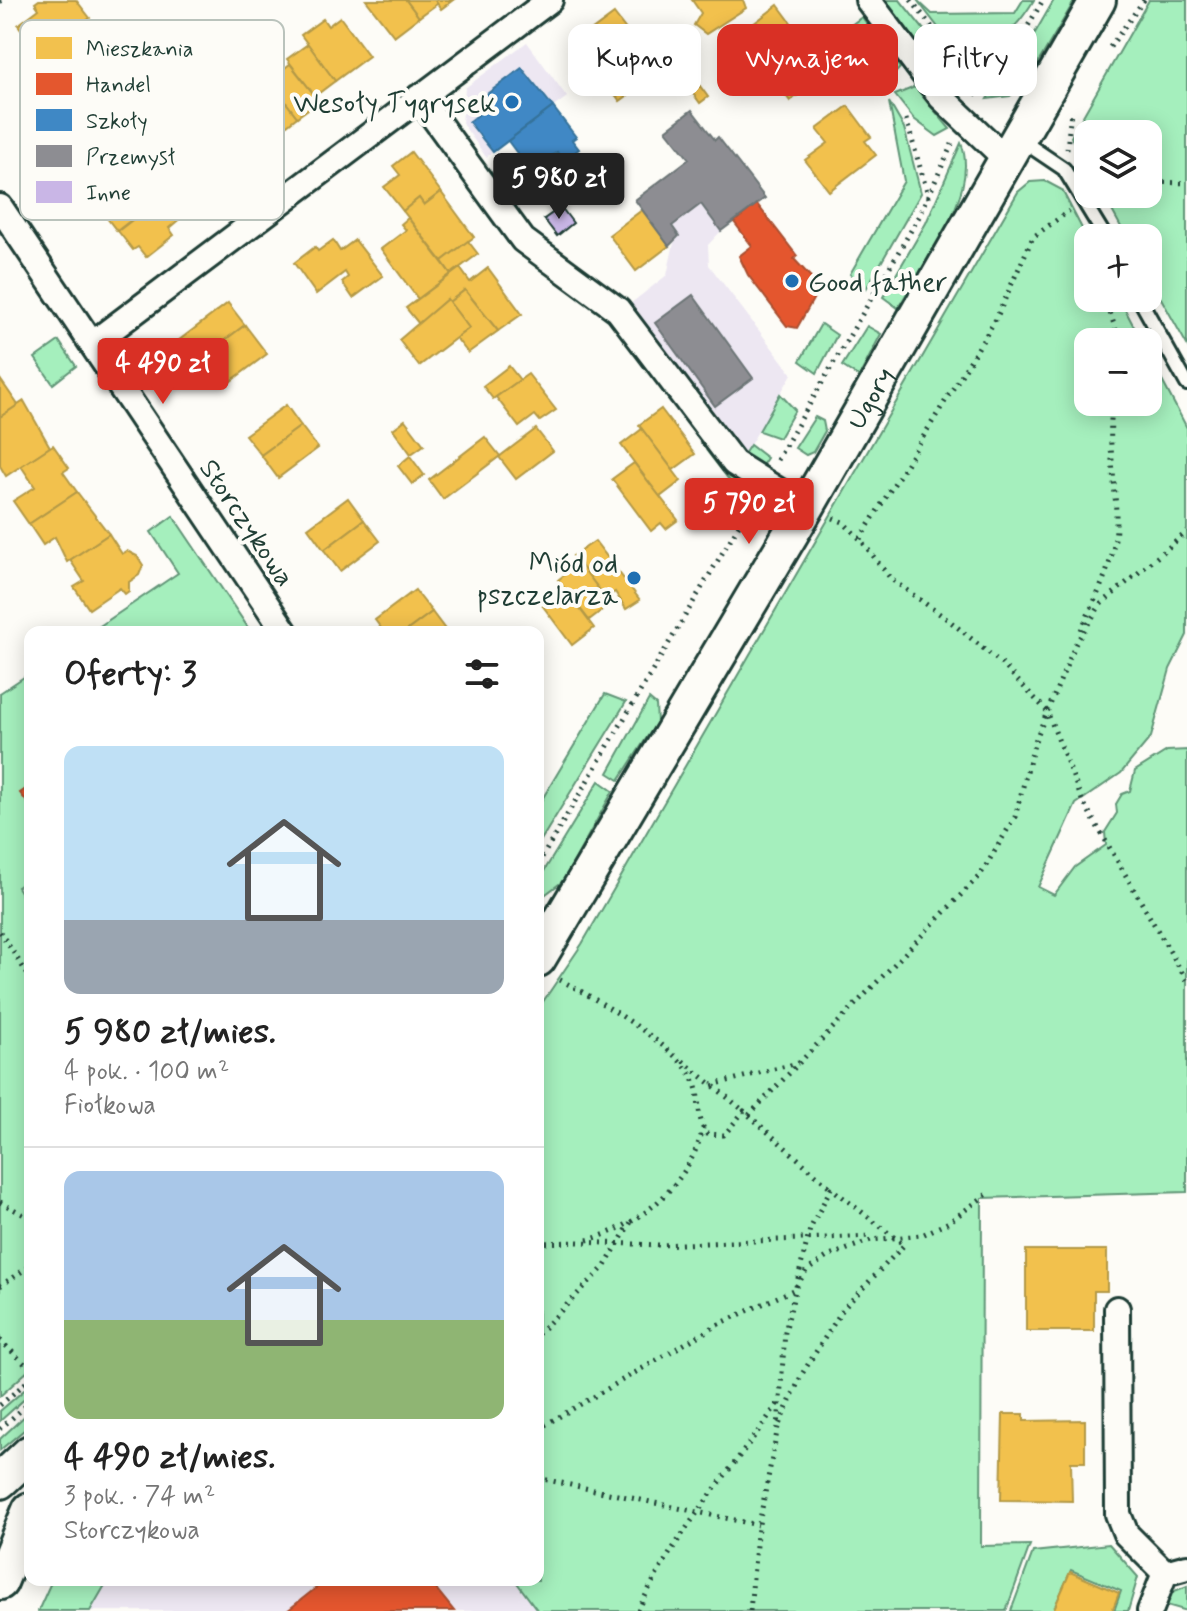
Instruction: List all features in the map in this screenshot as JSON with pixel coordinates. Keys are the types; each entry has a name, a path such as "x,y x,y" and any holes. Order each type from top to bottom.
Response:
{"street":[{"path":"284,199 550,0"},
{"path":"868,0 941,97 1013,149"},
{"name":"Ugory","path":"544,967 1098,0"},
{"path":"419,97 523,240 618,310 734,463 806,508"},
{"name":"Storczykowa","path":"0,207 281,626"},
{"path":"92,344 256,220"},
{"path":"1117,1309 1118,1514 1126,1534 1176,1570 1150,1611"},
{"path":"0,1481 24,1459"},
{"path":"0,1582 24,1524"}],"lane":[{"path":"1013,149 1064,169 1097,224"},
{"path":"1147,312 1187,384"}],"path":[{"path":"911,0 930,24"},
{"path":"1029,24 1043,0"},
{"path":"906,119 929,198"},
{"path":"1162,182 1187,183"},
{"path":"860,539 996,319 1033,237 1074,208"},
{"path":"670,1050 692,1076 699,1098 699,1122 707,1134 724,1135 799,1063 981,874 1015,817 1047,711 1097,593 1116,529 1110,435 1112,416"},
{"path":"806,508 843,522 891,579 1001,663 1047,711 1082,800 1187,981"},
{"path":"1076,643 1101,604 1187,532"},
{"path":"0,932 24,969"},
{"path":"544,967 670,1050 831,1188 904,1245 843,1309 802,1374 778,1427"},
{"path":"712,1085 799,1063"},
{"path":"577,1242 606,1235 657,1204 694,1154 703,1128"},
{"path":"750,1611 758,1525 778,1427 785,1332 808,1239 831,1188"},
{"path":"544,1243 922,1235 949,1222 990,1192"},
{"path":"0,1202 24,1215"},
{"path":"544,1328 605,1266 633,1220"},
{"path":"544,1426 717,1325 795,1289 806,1271 827,1257 871,1240 893,1236"},
{"path":"0,1286 24,1270"},
{"path":"0,1340 24,1363"},
{"path":"0,1405 24,1384"},
{"path":"638,1611 652,1581 697,1512 780,1399"},
{"path":"0,1429 24,1407"},
{"path":"544,1479 758,1525"}],"shaded area":[{"name":"Wesoły Tygrysek","path":"527,42 567,97 486,157 462,123 465,88"},
{"path":"701,204 721,231 708,245 709,265 792,374 744,455 630,304 667,275 674,243 679,236 672,226"},
{"path":"84,1586 519,1586 538,1611 78,1611"}],"green space":[{"path":"883,0 900,0 919,24 914,24 914,41"},
{"path":"917,0 932,14 1015,13 1023,0 1034,0 1017,24 936,24"},
{"path":"1054,0 1075,0 1037,65 1037,29"},
{"path":"1149,0 1187,0 1187,345 1162,300 1162,224 1119,224 1111,208 1162,208 1162,120 1081,120"},
{"path":"862,17 867,24 852,24"},
{"path":"914,87 914,96 922,96 950,129 937,136 914,119 896,96"},
{"path":"889,102 904,128 921,193 866,289 850,274 904,181"},
{"path":"961,143 965,163 956,206 934,251 898,308 883,297 926,223"},
{"path":"1045,181 1062,190 1080,224 1074,224 1074,312 1126,312 1135,328 1074,328 1074,416 1162,416 1162,381 1187,428 1187,635 1170,669 1151,737 1121,773 1076,804 1038,887 1054,895 1075,867 1106,845 1105,832 1117,813 1116,804 1122,794 1130,791 1135,771 1167,751 1187,750 1187,1192 982,1198 981,1546 1030,1545 1006,1611 538,1611 519,1586 544,1586 544,1000 582,944 1018,192 1030,182"},
{"path":"641,319 744,454 750,445 767,458 761,467 742,456 641,325"},
{"path":"821,324 837,335 817,373 800,361"},
{"path":"867,326 881,334 859,377 842,366"},
{"path":"59,341 76,366 53,384 35,358"},
{"path":"780,394 795,410 779,438 759,431"},
{"path":"815,417 823,421 825,431 813,452 806,455 795,448"},
{"path":"706,450 750,486 740,507 720,495 729,480"},
{"path":"173,516 247,626 100,626 178,573 151,532"},
{"path":"24,677 24,882 17,887 24,898 24,1374 0,1396 0,693"},
{"path":"605,694 626,702 544,835 544,796"},
{"path":"649,699 656,705 657,722 619,780 608,773"},
{"path":"599,781 613,791 563,881 544,895 544,871"},
{"path":"24,1390 24,1399 0,1421 0,1411"},
{"path":"24,1417 24,1430 0,1450 0,1439"},
{"path":"1109,1544 1138,1577 1128,1611 1114,1611 1121,1591 1071,1570 1053,1611 1011,1611 1033,1552"},
{"path":"49,1586 105,1586 90,1611 38,1611"},
{"path":"1187,1586 1187,1611 1163,1604 1172,1592"}],"building: Mieszkania":[{"path":"39,0 76,0 90,18 25,20 39,9 35,3"},
{"path":"366,0 406,0 419,17 394,36"},
{"path":"406,0 435,0 437,4 419,17"},
{"path":"435,0 453,0 441,9"},
{"path":"692,0 743,0 746,8 706,34 701,30 701,24 695,24 701,13"},
{"path":"778,5 792,24 753,24"},
{"path":"614,14 622,24 600,24"},
{"path":"340,17 369,56 335,81 301,35 323,19 328,26"},
{"path":"308,44 335,81 315,96 287,59"},
{"path":"290,64 319,101 297,117 284,100 284,69"},
{"path":"701,87 708,97 700,103 695,96 701,96"},
{"path":"284,100 297,117 284,127"},
{"path":"848,106 871,137 865,141 876,155 829,191 805,160 828,143 817,129"},
{"path":"411,152 441,192 424,205 419,198 403,211 384,187 400,175 393,166"},
{"path":"441,192 474,237 442,261 403,211 419,198 424,205"},
{"path":"642,210 669,246 636,271 609,235"},
{"path":"408,218 451,274 418,299 381,249 406,230 401,224"},
{"path":"109,220 131,220 117,231"},
{"path":"132,220 178,220 169,228 174,235 146,257 138,247 133,250 118,231"},
{"path":"333,240 340,251 355,240 383,276 353,298 342,282 348,277 345,272 316,294 294,263 315,247 318,251"},
{"path":"468,241 478,254 451,274 442,261"},
{"path":"460,268 470,282 488,268 522,314 498,331 465,290 449,302 447,299 419,324 406,308"},
{"path":"465,290 498,331 468,353 456,338 469,328 449,302"},
{"path":"447,299 469,328 419,366 399,340"},
{"path":"228,303 245,325 195,363 178,341"},
{"path":"245,325 267,354 227,384 205,355"},
{"path":"509,366 520,380 493,399 483,386"},
{"path":"528,374 556,410 540,421 535,415 519,427 496,397"},
{"path":"0,379 18,405 0,417"},
{"path":"24,401 50,447 6,476 0,466 0,417"},
{"path":"286,405 301,426 261,455 245,435"},
{"path":"661,409 695,454 673,470 639,425"},
{"path":"405,420 424,445 411,454 393,429"},
{"path":"301,426 318,448 278,478 261,455"},
{"path":"536,429 553,451 516,479 499,457"},
{"path":"642,429 681,481 660,497 621,445"},
{"path":"485,437 500,456 443,499 429,480"},
{"path":"53,445 69,468 63,472 77,492 29,524 13,501 35,487 21,466"},
{"path":"410,456 424,475 412,484 398,466"},
{"path":"634,463 678,520 666,529 661,523 651,531 612,479"},
{"path":"77,492 109,534 67,562 55,537 43,545 29,524"},
{"path":"348,498 364,520 324,550 308,528"},
{"path":"364,520 380,541 340,571 324,550"},
{"path":"109,534 122,554 127,551 137,556 143,565 139,575 129,582 129,591 125,594 120,588 89,609 74,587 84,581 70,560"},
{"path":"595,541 640,600 626,609 615,592 606,598 573,556"},
{"path":"579,563 610,604 589,620 558,580"},
{"path":"564,588 594,628 572,645 542,605"},
{"path":"415,590 432,612 413,626 380,626 375,620"},
{"path":"432,612 442,626 413,626"},
{"path":"1026,1250 1107,1250 1107,1291 1094,1291 1094,1331 1026,1331"},
{"path":"1003,1414 1024,1414 1024,1421 1085,1420 1085,1462 1071,1462 1072,1501 1001,1500"},
{"path":"1070,1572 1119,1593 1112,1611 1053,1611"}],"building: Handel":[{"path":"757,204 797,256 794,259 820,287 797,328 787,326 748,275 739,256 752,246 734,222"},
{"path":"318,1586 434,1586 454,1611 287,1611"}],"building: Szkoły":[{"path":"522,68 553,107 493,152 469,122 479,114 472,105"},
{"path":"553,107 576,137 572,140 579,149 563,161 557,152 531,172 508,141"}],"building: Przemysł":[{"path":"692,110 715,140 718,137 765,198 721,231 701,204 672,226 679,236 669,246 635,200 689,159 666,130"},
{"path":"693,295 753,378 715,406 655,323"}],"building: Inne":[{"path":"561,207 573,223 557,236 544,219"}],"place":[{"name":"Wesoły Tygrysek","path":"512,102"},
{"name":"Good father","path":"792,281"},
{"name":"Miód od pszczelarza","path":"634,578"}]}
